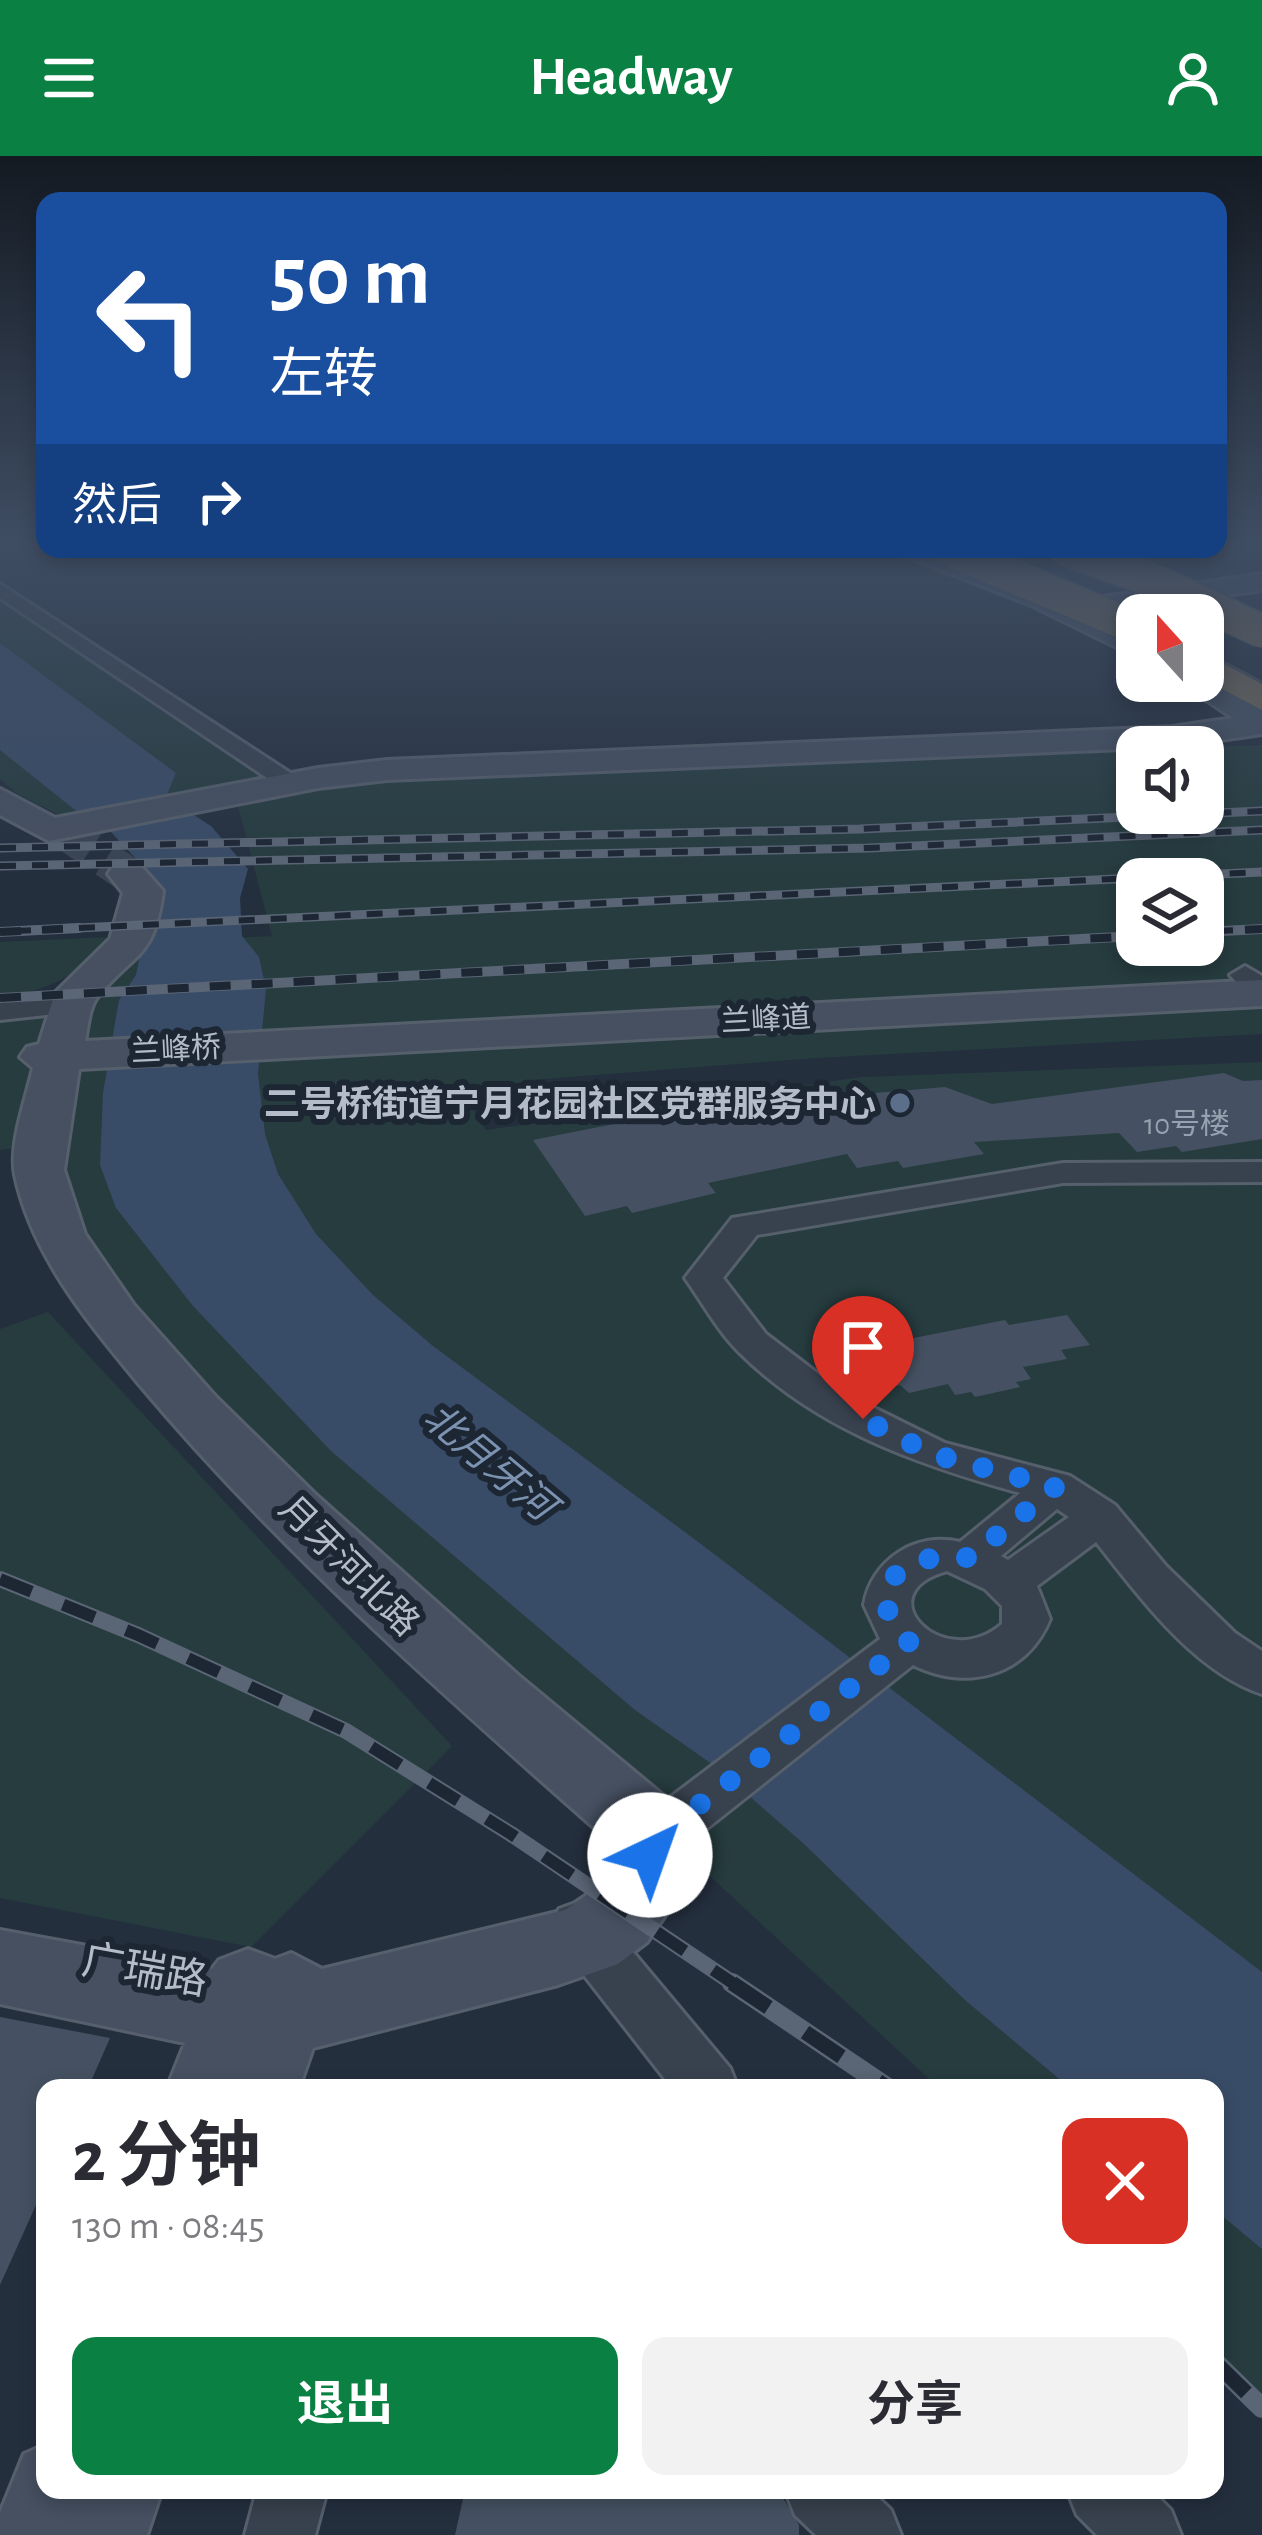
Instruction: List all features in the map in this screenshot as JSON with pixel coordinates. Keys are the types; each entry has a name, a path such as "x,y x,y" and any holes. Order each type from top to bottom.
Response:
{"highway":[{"path":"1224,653 1262,678"},
{"path":"1224,653 1262,699"}],"street":[{"path":"93,652 290,784"},
{"path":"1224,700 1262,723"},
{"path":"99,867 185,803 387,770 1172,737 1262,723"},
{"path":"0,789 99,867"},
{"path":"0,800 99,867"},
{"name":"月牙河北路","path":"99,867 143,891 132,942 75,994 56,1034 39,1188 76,1266 207,1423 427,1640 637,1819 643,1848"},
{"name":"兰峰道","path":"272,1035 1258,986"},
{"name":"兰峰桥","path":"56,1034 272,1035"},
{"path":"1262,1172 1063,1173 745,1226 704,1278 752,1343 828,1402 932,1454 1055,1487 1100,1516 1150,1578 1218,1646 1262,1675"},
{"path":"970,1558 1055,1487"},
{"path":"1011,1582 1100,1516"},
{"path":"217,2079 263,2018 338,2004 583,1932 625,1912 645,1876 643,1848 894,1655 952,1659 997,1654 1023,1629 1025,1612 1011,1582 970,1558 925,1557 892,1577 886,1610 894,1655"},
{"path":"583,1932 702,2079"},
{"name":"广瑞路","path":"0,1944 263,2018"},
{"name":"广瑞路","path":"0,1967 263,2018"},
{"path":"44,2535 57,2499"},
{"path":"95,2535 108,2499"},
{"path":"280,2535 290,2499"},
{"path":"829,2499 866,2535"},
{"path":"1111,2499 1146,2535"}],"green space":[{"path":"0,652 80,652 264,776 65,818 16,793 0,779"},
{"path":"1262,745 1262,1034 817,1058 532,1080 467,1098 486,1130 862,1077 1262,1062 1262,2416 1224,2376 1224,2079 929,2079 212,1416 48,1188 53,1143 0,1150 0,1013 91,1004 139,943 272,936 238,806 368,780 1116,751 1116,834 1224,834 1224,746"},
{"path":"108,937 75,972 0,1000 0,942"},
{"path":"48,1312 452,1746 251,1947 0,1898 0,1329"}],"water":[{"name":"北月牙河","path":"0,652 12,652 176,773 166,797 211,826 248,869 240,898 242,936 259,957 266,989 258,1074 265,1134 278,1174 316,1234 373,1295 433,1346 1262,1972 1262,2249 1224,2217 1224,2079 1059,2079 965,2000 804,1844 716,1767 635,1710 331,1451 193,1306 116,1208 100,1165 103,1093 119,1000 136,975 155,879 109,830 113,824 85,818 0,750"}],"building":[{"path":"1224,1073 1243,1081 1262,1080 1262,1139 1182,1152 1176,1146 1137,1152 1119,1133 974,1142 984,1154 903,1168 898,1161 857,1168 847,1154 708,1183 716,1193 632,1213 627,1206 585,1216 533,1140 690,1109 945,1087 992,1104"},
{"path":"1067,1315 1090,1345 1061,1350 1067,1359 1023,1367 1031,1379 1016,1382 1020,1387 975,1397 971,1392 955,1395 948,1384 909,1393 900,1385 871,1391 850,1356 896,1347 893,1342 1005,1320 1009,1325"},
{"path":"0,2017 110,2038 92,2079 36,2079 36,2205 0,2285"},
{"path":"463,2499 784,2499 799,2525 799,2535 455,2535"}],"tunnel":[{"path":"61,829 127,874"}],"railway":[{"path":"0,848 860,829 1262,811"},
{"path":"0,866 869,848 1262,830"},
{"path":"15,931 1262,872"},
{"path":"0,932 79,928"},
{"path":"1224,931 1262,929 1224,931"},
{"path":"0,998 1116,937"},
{"path":"0,1579 138,1635 346,1731 511,1834 737,1986"},
{"path":"732,1983 875,2079"},
{"path":"1224,2371 1262,2408"}],"place":[{"name":"二号桥街道宁月花园社区党群服务中心","path":"900,1103"}],"route":[{"path":"650,1855 650,1843 909,1642 886,1610 892,1577 925,1557 970,1558 1055,1487 932,1454 863,1419"}]}
